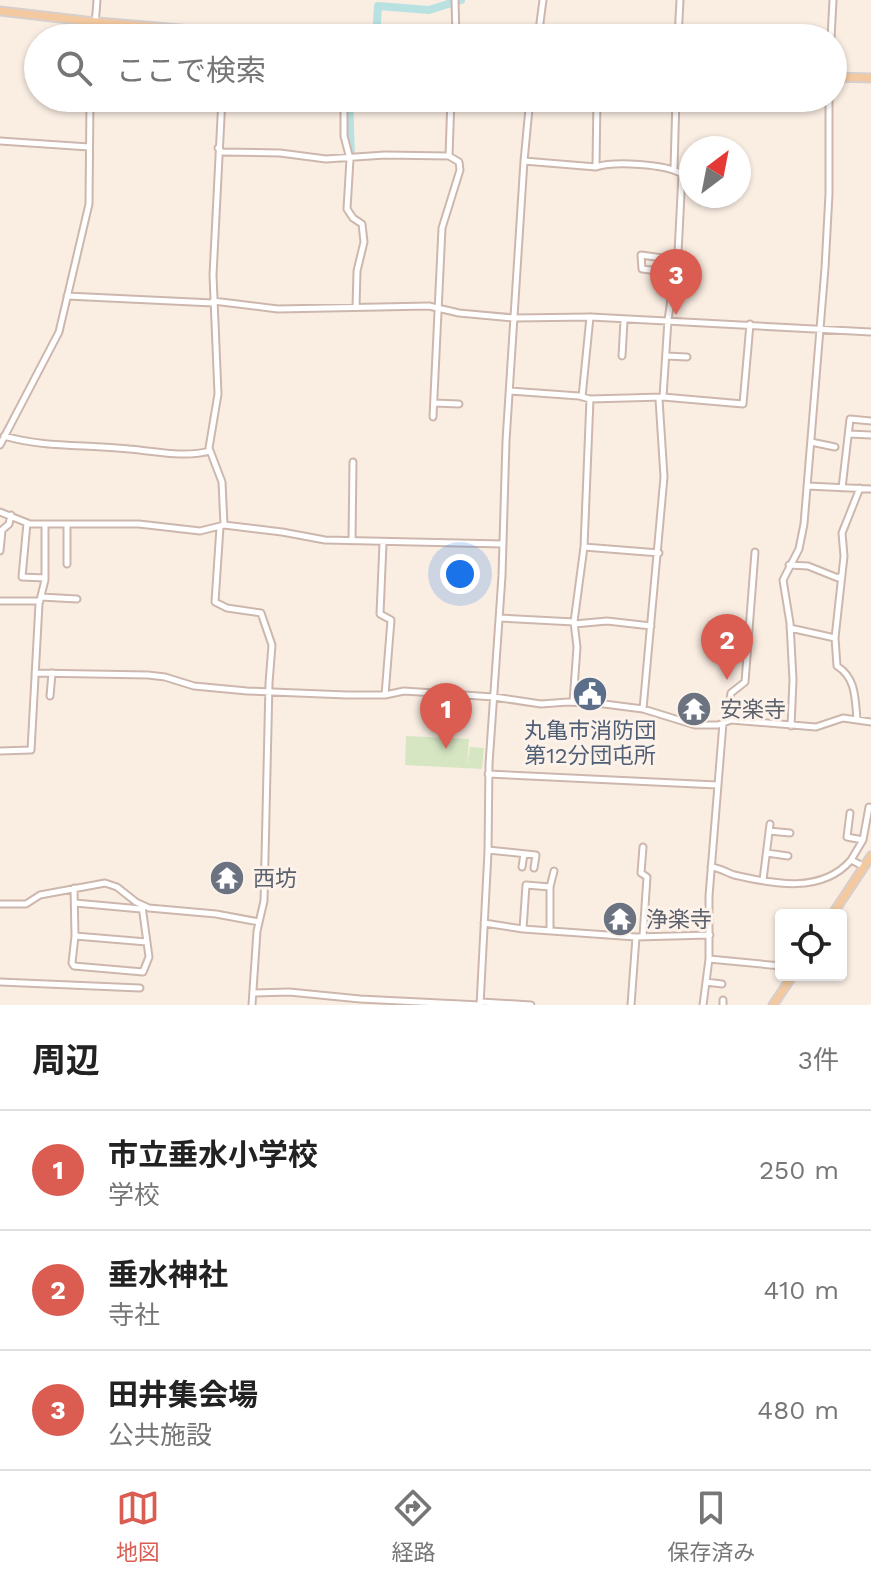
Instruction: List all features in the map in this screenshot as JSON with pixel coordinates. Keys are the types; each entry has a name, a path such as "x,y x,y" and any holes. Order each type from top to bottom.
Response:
{"main road":[{"path":"0,11 118,24"},
{"path":"847,77 871,78"},
{"path":"836,909 871,856"},
{"path":"773,1005 789,981"}],"street":[{"path":"96,22 97,0"},
{"path":"455,0 456,24"},
{"path":"540,24 543,0"},
{"path":"679,24 680,0"},
{"path":"832,24 833,0"},
{"path":"0,444 55,342 89,204 90,112"},
{"path":"221,112 213,302 218,394 210,451 222,482 222,526 215,602 227,608 261,613 272,645 264,901 259,922 252,1005"},
{"path":"344,112 344,136 350,159 347,209 362,224 364,242 357,271 356,307"},
{"path":"449,156 451,112"},
{"path":"481,1002 488,774 529,112"},
{"path":"596,167 597,112"},
{"path":"674,169 676,112"},
{"path":"791,726 790,628 783,580 802,539 821,328 829,194 829,112"},
{"path":"0,141 89,147"},
{"path":"218,148 222,152 350,159 385,155 449,156 459,162 460,170 442,228 433,417"},
{"path":"524,161 596,167 608,164 652,165 674,169 684,176 661,398 664,477 643,709"},
{"path":"675,273 642,269 641,255 677,260"},
{"path":"67,296 213,302 278,309 438,308 514,318 590,317 871,332"},
{"path":"582,397 590,317"},
{"path":"622,356 624,321"},
{"path":"510,391 590,399 661,398 743,404 750,324"},
{"path":"666,356 687,357"},
{"path":"573,702 577,647 574,623 584,547 590,399"},
{"path":"434,403 459,404"},
{"path":"842,488 850,419 871,421"},
{"path":"849,434 871,435"},
{"path":"4,436 27,443 129,448 161,453 200,454 210,451"},
{"path":"811,442 835,447"},
{"path":"352,541 353,462"},
{"path":"807,486 871,489"},
{"path":"857,719 852,682 848,674 837,666 835,638 844,556 842,533 860,488"},
{"path":"0,512 27,523 139,524 200,531 222,526 325,540 503,544"},
{"path":"0,551 2,530 9,524 11,515"},
{"path":"27,523 22,577 45,578"},
{"path":"0,751 31,750 40,599 45,578 45,524"},
{"path":"67,524 67,564"},
{"path":"382,542 385,545 380,614 391,620 385,695"},
{"path":"584,547 659,553"},
{"path":"703,1005 709,959 717,785 731,693 745,682 755,552"},
{"path":"789,565 808,566 838,578 842,575"},
{"path":"0,601 77,599"},
{"path":"499,618 574,623 607,621 651,626"},
{"path":"790,628 835,638"},
{"path":"35,673 148,675 194,686 270,691 385,695 404,691 494,697 541,704 573,702 643,709 695,725 718,725 725,721 816,727 843,718 871,722"},
{"path":"50,696 52,673"},
{"path":"488,774 717,785"},
{"path":"711,867 763,880 811,884 843,869 851,860 863,840 869,807"},
{"path":"850,813 847,837 863,840"},
{"path":"763,880 769,827 790,833"},
{"path":"631,1005 647,877 641,873 643,847"},
{"path":"488,850 536,855 534,868"},
{"path":"767,853 788,856"},
{"path":"522,867 524,854"},
{"path":"851,860 863,866"},
{"path":"550,931 550,887 554,871"},
{"path":"0,904 26,904 40,895 74,888 111,884 142,908 149,957 143,972 74,966 74,888"},
{"path":"523,929 526,885 550,887"},
{"path":"75,903 216,914 259,922"},
{"path":"484,923 523,929 640,936 710,935"},
{"path":"75,936 147,942"},
{"path":"709,959 775,965"},
{"path":"0,982 140,988"},
{"path":"706,982 722,984"},
{"path":"253,993 289,992 391,1002 531,1005"}],"green space":[{"path":"406,736 469,739 467,766 470,747 484,748 482,769 405,765"}],"waterway":[{"path":"377,24 378,6 429,10 461,0"},
{"path":"349,112 351,157"}],"place":[{"name":"田井集会場","path":"676,315"},
{"name":"垂水神社","path":"727,680"},
{"name":"丸亀市消防団 第12分団屯所","path":"590,694"},
{"name":"安楽寺","path":"694,709"},
{"name":"市立垂水小学校","path":"446,749"},
{"name":"西坊","path":"227,878"},
{"name":"浄楽寺","path":"620,919"}]}
